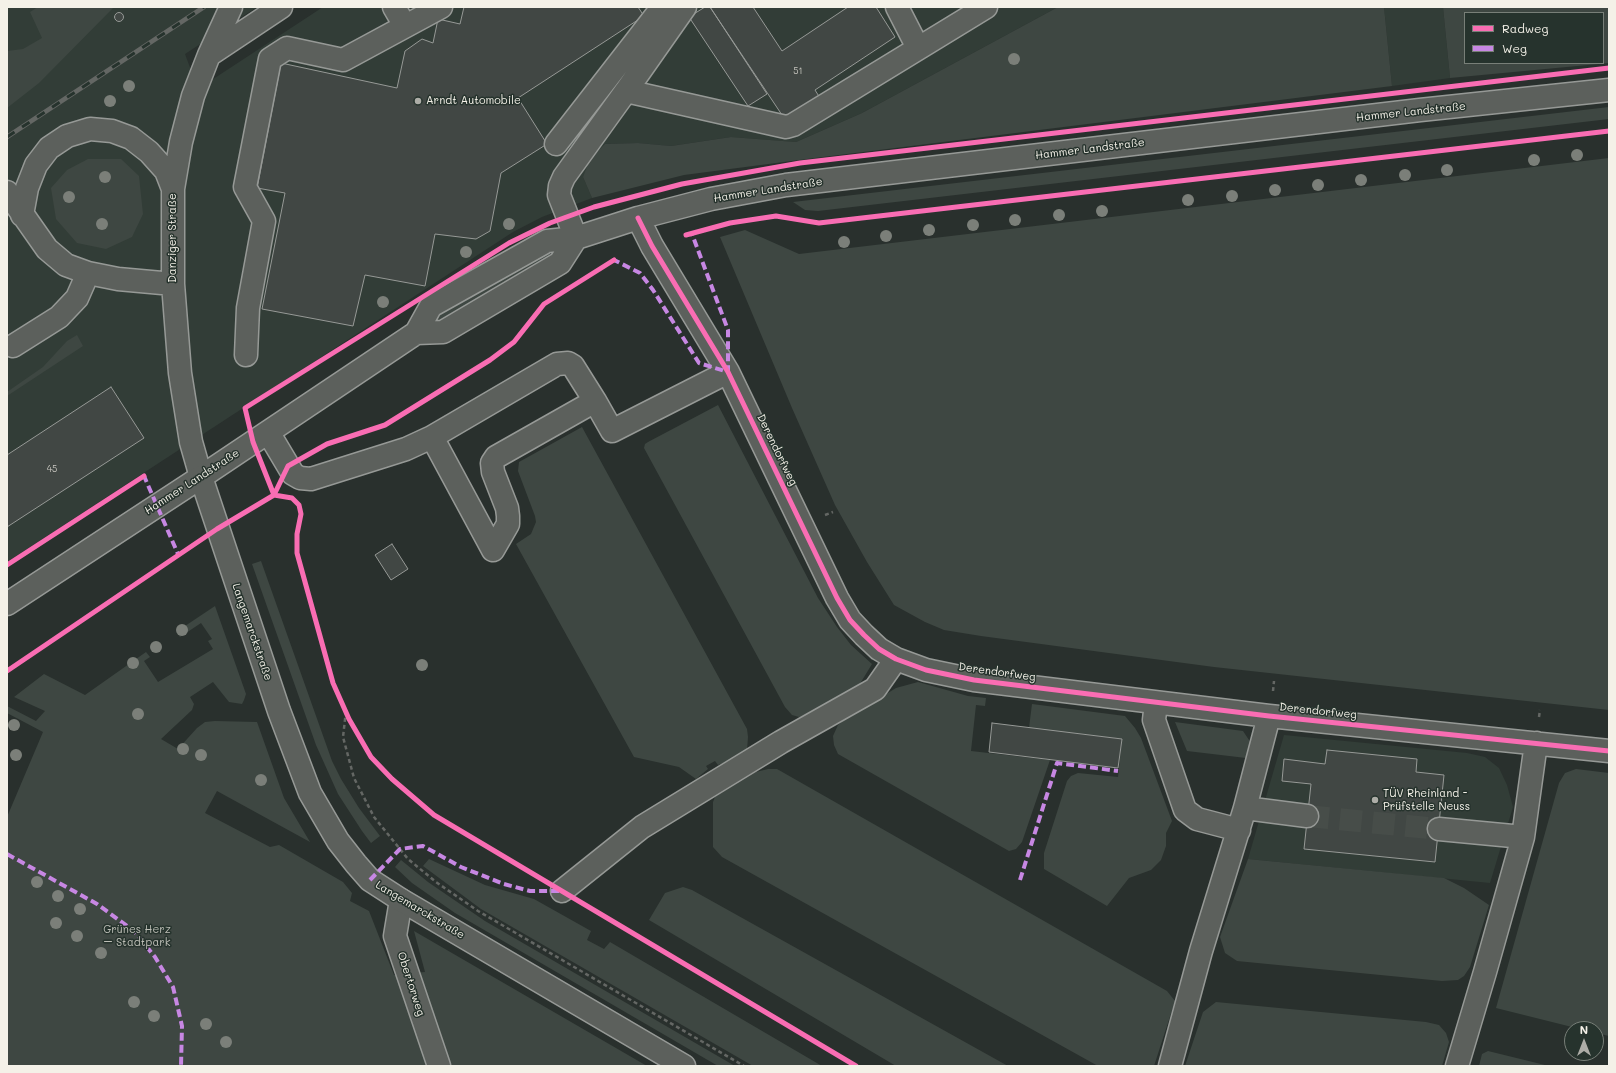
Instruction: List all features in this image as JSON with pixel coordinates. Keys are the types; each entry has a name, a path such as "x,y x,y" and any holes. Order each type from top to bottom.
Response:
{"street":[{"name":"Danziger Straße","path":"200,477 191,442 180,373 173,284 174,188 181,142 193,96 209,55 232,7"},
{"path":"209,55 281,7"},
{"path":"394,7 405,26"},
{"path":"246,355 248,308 264,221 245,187 270,59 287,48 343,60 441,7"},
{"path":"556,144 661,9 659,7"},
{"path":"576,238 559,195 560,186 564,177 685,7"},
{"path":"897,7 918,48"},
{"path":"626,91 778,127 786,127 793,125 986,7"},
{"name":"Hammer Landstraße","path":"7,604 416,333 431,306 547,241 576,238 638,218 711,199 786,185 1420,110 1609,90"},
{"path":"22,215 27,188 36,165 49,148 67,136 90,129 112,130 131,138 149,152 166,171 174,188"},
{"path":"7,192 47,249 66,265 88,273 118,279 173,284"},
{"name":"Derendorfweg","path":"638,218 652,246 728,372 837,598 864,636 879,649 896,659 926,670 974,680 1269,716 1609,751"},
{"path":"13,346 59,317 77,298 88,273"},
{"path":"268,432 293,474 305,479 406,449 432,437 557,364 568,363 573,366 612,431 728,372"},
{"path":"432,437 493,550 508,524 507,508 493,472 492,464 496,457 595,401"},
{"name":"Langemarckstraße","path":"200,477 279,711 310,793 338,841 370,880 401,900 684,1066"},
{"path":"562,891 642,827 781,742 875,689 896,659"},
{"path":"1156,703 1154,720 1185,810 1197,819 1239,830"},
{"path":"1170,1066 1201,951 1239,830 1269,716"},
{"path":"1457,1066 1523,837 1536,743"},
{"path":"1245,808 1307,816"},
{"path":"1438,829 1523,837"},
{"name":"Obertorweg","path":"401,900 395,936 439,1066"}],"path":[{"path":"346,711 353,725"},
{"path":"346,711 343,737 354,778 374,817 408,859 436,882 478,911 744,1066"}],"shaded area":[{"path":"7,7 257,7 185,54 198,89 323,7 1058,7 862,113 796,142 731,137 671,146 638,143 605,144 583,177 592,198 542,217 513,232 7,562"},
{"path":"1384,7 1443,7 1450,78 1392,86"},
{"path":"1284,735 1467,753 1485,757 1499,768 1507,785 1513,807 1490,883 1248,859"}],"green space":[{"path":"38,7 114,7 39,83 7,108 7,51 23,49 42,38 30,12"},
{"path":"1058,7 1384,7 1392,86 684,175 592,198 583,177 590,159 605,144 638,143 671,146 731,137 796,142 862,113"},
{"path":"1443,7 1609,7 1609,63 1604,63 1604,12 1464,12 1464,64 1598,64 1450,78"},
{"path":"1609,107 1609,119 818,211 805,210 793,202"},
{"path":"1609,158 1609,710 1214,667 981,636 944,630 925,622 894,605 867,562 835,505 792,408 720,237 745,230 799,254"},
{"path":"88,159 121,159 139,176 143,214 132,237 106,249 77,243 56,219 51,188 67,170"},
{"path":"549,252 552,257 439,323 435,322 435,314"},
{"path":"77,335 83,346 7,396 7,392 43,367 67,341"},
{"path":"718,405 818,598 851,645 872,664 858,687 809,716 799,717 792,715 785,707 644,448 645,444 648,442"},
{"path":"582,427 747,729 747,750 740,756 718,765 715,761 706,766 708,769 696,779 679,767 634,757 516,544 531,534 536,522 518,471 519,462"},
{"path":"261,561 332,761 359,808 380,836 371,843 338,794 316,745 252,564"},
{"name":"Grünes Herz – Stadtpark","path":"215,606 246,694 244,700 242,704 229,702 213,682 190,697 194,704 192,710 161,739 178,749 197,728 205,722 257,722 284,798 310,842 217,791 205,813 270,847 279,845 343,882 352,893 350,901 369,911 394,975 425,972 414,931 647,1066 7,1066 7,817 43,732 7,713 7,706 36,721 45,711 14,697 44,674 85,695 146,652 150,657 144,661 158,682 213,649 208,641 212,639 201,623 180,637 176,632"},
{"path":"918,682 968,696 986,698 985,706 976,705 971,751 1050,760 1022,842 1016,849 1009,851 838,754 834,745 833,736 838,725 896,688"},
{"path":"1032,704 1125,716 1141,738 1172,821 1166,833 1166,846 1161,860 1151,870 1129,878 1107,906 1044,869 1044,853 1067,781 1071,776 1078,773 1118,777 1122,739 1029,728"},
{"path":"1175,722 1243,731 1251,743 1246,758 1187,751"},
{"path":"768,769 777,769 1167,991 1175,1001 1154,1066 1098,1066 722,857 713,847 713,802 715,797 756,772"},
{"path":"1576,769 1609,773 1609,1036 1604,1035 1604,1021 1564,1021 1564,1025 1496,1008 1559,783 1565,773"},
{"path":"429,859 485,885 534,899 591,931 587,940 604,949 610,942 822,1066 753,1066 481,909 423,866"},
{"path":"1248,859 1444,878 1464,888 1489,905 1470,967 1464,976 1458,980 1442,981 1237,961 1225,953 1220,937"},
{"path":"401,860 428,882 485,921 735,1066 718,1066 455,913 412,883 395,867"},
{"path":"683,887 692,890 1008,1066 896,1066 649,920 665,893"},
{"path":"1216,1002 1426,1022 1439,1025 1446,1033 1449,1042 1442,1066 1185,1066 1203,1012"},
{"path":"1488,1051 1549,1066 1479,1066 1482,1054"}],"building":[{"path":"464,7 638,7 644,16 518,98 547,144 501,173 490,231 476,239 435,234 425,286 365,275 353,326 262,309 285,193 257,188 281,63 397,88 405,51 422,39 433,43 438,19 460,24"},
{"path":"705,7 710,7 767,94 748,106 689,17"},
{"path":"710,7 753,7 782,51 848,7 876,7 895,37 815,90 820,98 786,121"},
{"path":"117,13 121,13 123,17 121,21 117,21 115,19 115,15"},
{"path":"111,387 144,438 7,527 7,455"},
{"path":"392,544 408,569 391,580 375,555"},
{"path":"992,723 1122,739 1118,768 989,752"},
{"name":"TÜV Rheinland - Prüfstelle Neuss","path":"1327,750 1417,759 1416,772 1444,775 1435,862 1304,849 1311,784 1282,781 1284,759 1325,764"}],"tunnel":[{"path":"1307,816 1439,829"}],"railway":[{"path":"7,137 204,7"}],"marked path":[{"path":"612,261 614,260 640,273 653,290 699,363 728,372 728,330 692,234"},
{"path":"143,477 144,476 178,554"},
{"path":"1020,880 1057,763 1118,771"},
{"path":"370,880 400,849 423,846 461,867 504,884 530,891 560,891"},
{"path":"7,854 97,904 134,931 155,957 173,987 182,1026 181,1066"}],"cycle path":[{"path":"274,495 253,442 245,408 509,243 550,223 594,207 682,184 800,163 1609,68"},
{"path":"686,235 730,223 776,216 819,223 1609,131"},
{"path":"638,218 652,246 728,372 837,598 850,620 864,635 879,649 896,659 926,670 974,680 1269,716 1609,751"},
{"path":"274,495 288,466 327,444 385,425 490,360 514,342 544,304 614,260"},
{"path":"7,565 144,476"},
{"path":"7,671 217,529 274,495 292,498 299,505 301,514 297,534 297,553 333,683 349,719 371,757 392,779 434,815 856,1066"}],"place":[{"name":"Arndt Automobile","path":"418,101"},
{"name":"TÜV Rheinland - Prüfstelle Neuss","path":"1375,800"}]}
